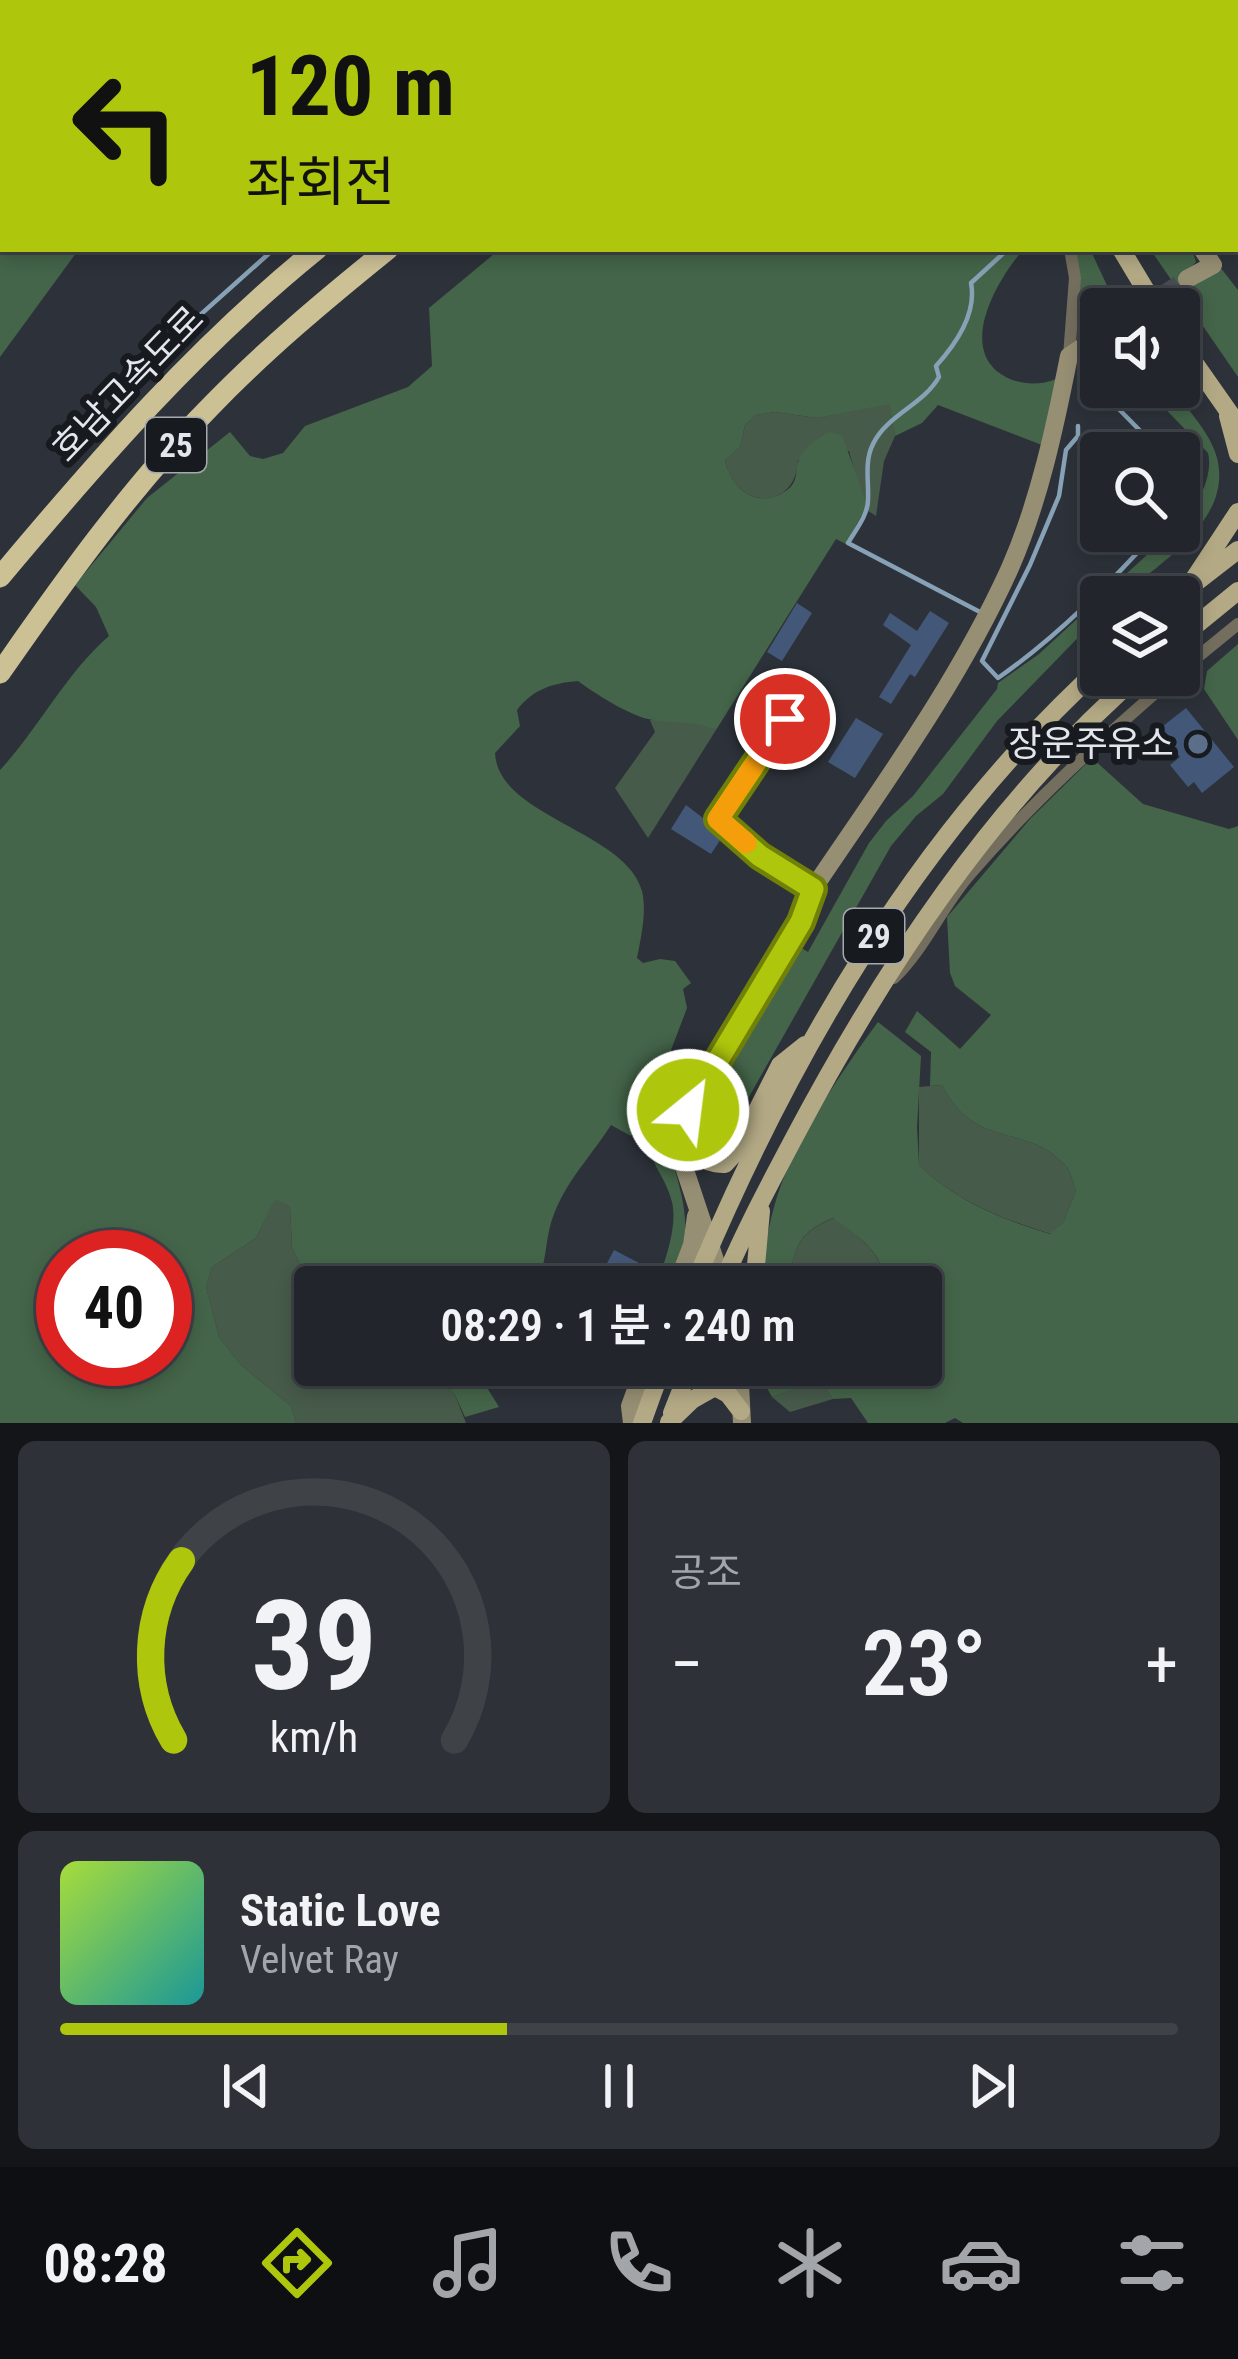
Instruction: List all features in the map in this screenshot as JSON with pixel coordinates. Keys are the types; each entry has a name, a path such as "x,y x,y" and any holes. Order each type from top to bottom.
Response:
{"highway":[{"name":"호남고속도로","path":"0,577 172,382 263,293 313,252"},
{"name":"호남고속도로","path":"0,674 110,521 208,409 308,315 384,252"}],"main road":[{"path":"1123,252 1144,288"},
{"path":"1200,370 1234,417 1238,454"},
{"path":"1193,576 1238,512"},
{"path":"1200,578 1238,550"},
{"path":"1200,623 1238,591"},
{"name":"29","path":"703,1266 809,1042 858,959 920,869 1037,728 1080,687"},
{"name":"29","path":"731,1266 825,1080 896,960 976,850 1086,722 1115,696"},
{"path":"686,1131 698,1157 725,1164 736,1152 780,1065 809,1042"},
{"path":"756,1266 762,1200"},
{"path":"642,1423 655,1386"},
{"path":"669,1422 683,1386"},
{"path":"669,1422 692,1400 715,1388 728,1394 741,1417"}],"street":[{"path":"716,1266 682,1161 696,1091 801,922 813,889 950,684 1010,568 1042,473 1069,356 1075,278 1071,252"},
{"path":"1187,279 1213,265 1204,252"},
{"path":"1069,356 1080,349"},
{"path":"1200,655 1238,624"},
{"path":"876,996 906,967 979,864 1064,774 1152,696"},
{"path":"684,1266 692,1245 696,1205"},
{"path":"632,1423 630,1406 637,1386"},
{"path":"741,1386 741,1417"}],"lane":[{"path":"785,719 718,819 760,856 813,889"}],"green space":[{"path":"0,252 77,252 0,357"},
{"path":"496,252 1022,252 1002,278 985,316 984,352 993,367 1010,379 1033,384 1056,379 1042,445 938,405 922,423 895,436 890,404 817,418 775,412 756,415 745,425 740,447 725,460 739,488 766,498 787,490 794,483 803,453 829,432 842,435 865,509 846,544 836,539 716,730 640,716 578,681 544,688 517,710 520,726 495,753 502,775 517,793 613,853 631,870 643,899 637,958 643,963 675,961 691,983 683,989 687,1008 665,1066 685,1084 654,1111 644,1129 637,1126 631,1136 611,1125 559,1202 543,1266 301,1266 292,1248 290,1206 275,1199 256,1238 212,1267 206,1287 219,1337 241,1365 291,1406 296,1423 0,1423 0,770 79,667 109,636 96,607 75,585 147,498 230,432 250,456 263,459 283,453 305,426 408,387 432,366 429,308"},
{"path":"1074,252 1091,252 1108,288 1080,288 1080,314"},
{"path":"1152,252 1193,252 1196,262 1191,267 1220,267 1238,290 1238,377 1200,322 1200,288 1177,288"},
{"path":"891,403 895,436 884,461 876,516 865,509 849,451 798,460 795,477 776,496 752,496 731,476 725,460 740,447 745,425 756,415 775,412 817,418"},
{"path":"1164,408 1187,408 1217,458 1214,501 1200,525 1208,453 1200,445 1200,432 1188,432"},
{"path":"1150,552 1174,552 1145,576 1124,576"},
{"path":"1080,616 1080,636 997,721 943,794 891,846 724,1141 716,1146 703,1138 698,1127 706,1101 798,946 808,952 869,843 913,796 998,683"},
{"path":"1238,644 1238,740 1204,689 1207,671"},
{"path":"650,720 702,723 716,730 648,838 615,788 655,732"},
{"path":"1092,758 1143,804 1229,829 1238,826 1238,1423 963,1423 955,1418 945,1423 868,1423 851,1398 833,1399 823,1386 942,1386 942,1266 881,1266 861,1239 833,1218 804,1237 792,1266 763,1266 770,1223 790,1165 812,1122 878,1022 921,1056 919,1165 948,1189 997,1215 1050,1234 1063,1223 1076,1191 1065,1165 1034,1144 985,1128 955,1106 942,1085 930,1086 931,1052 905,1032 917,1011 960,1049 991,1015 955,986 947,917 1030,819"},
{"path":"942,1085 970,1119 1050,1152 1067,1168 1076,1191 1063,1223 1051,1234 980,1207 919,1165 919,1087"},
{"path":"668,1116 671,1121 671,1149 684,1206 677,1266 662,1266 673,1212 652,1155 657,1121"},
{"path":"275,1198 290,1205 292,1248 301,1266 294,1266 294,1386 448,1386 466,1423 296,1423 291,1406 241,1365 219,1337 206,1287 212,1267 256,1238"},
{"path":"834,1218 861,1239 881,1266 792,1266 804,1237"},
{"path":"448,1386 486,1386 499,1407 465,1417"},
{"path":"766,1386 803,1386 772,1397"},
{"path":"802,1386 823,1386 833,1399 790,1412 772,1397"}],"building":[{"path":"797,603 812,613 782,661 767,652"},
{"path":"930,611 949,623 915,677 910,674 891,704 879,697 911,645 883,625 890,613 917,631"},
{"path":"1186,708 1234,767 1202,793 1194,782 1188,787 1170,765 1180,757 1158,730"},
{"path":"856,718 883,734 855,778 828,762"},
{"path":"686,805 724,834 711,854 671,829"},
{"path":"614,1250 639,1263 637,1266 606,1266"}],"waterway":[{"path":"142,367 271,252"},
{"path":"980,612 848,543 867,506 873,444 939,377 936,366 968,317 971,283 1005,252"},
{"path":"1118,408 1141,432"},
{"path":"1078,426 1078,436 1066,450 1059,496 982,661 998,678 1082,609 1138,552"}],"tunnel":[{"path":"1173,288 1187,279"}],"slow traffic":[{"path":"746,843 718,819 753,767"}],"place":[{"name":"장운주유소","path":"1198,744"}],"route":[{"path":"688,1110 801,922 813,889 760,856 718,819 785,719"}]}
